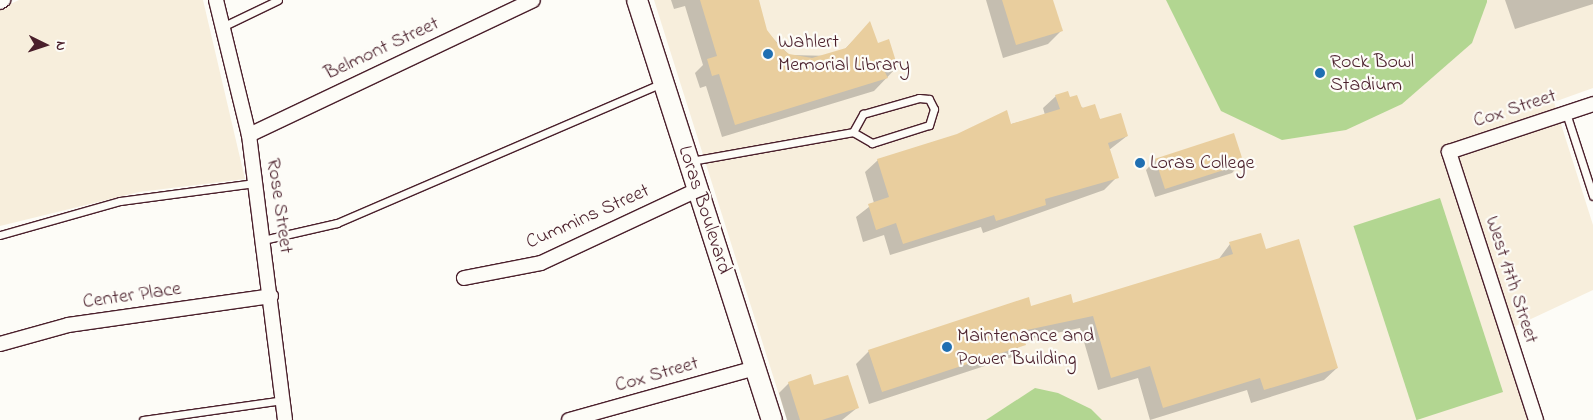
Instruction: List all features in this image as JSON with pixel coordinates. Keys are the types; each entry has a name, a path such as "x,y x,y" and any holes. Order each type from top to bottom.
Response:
{"main road":[{"name":"Loras Boulevard","path":"637,0 772,420"}],"street":[{"name":"Rose Street","path":"216,0 249,135 264,240 285,420"},
{"name":"Belmont Street","path":"249,135 533,0"},
{"name":"Cox Street","path":"1449,152 1593,104"},
{"name":"West 17th Street","path":"1449,152 1536,420"},
{"name":"Cummins Street","path":"464,278 541,263 697,190"},
{"name":"Center Place","path":"0,344 68,325 271,296"},
{"name":"Cox Street","path":"569,420 755,368"}],"lane":[{"path":"222,27 278,0"},
{"path":"264,240 337,223 663,82"},
{"path":"688,162 854,132 872,143 929,126 934,109 929,99 919,98 863,114 854,132"},
{"path":"1566,113 1593,196"},
{"path":"0,236 120,202 255,183"},
{"path":"143,420 283,400"}],"shaded area":[{"path":"19,0 203,0 245,179 139,192 0,226 0,9"},
{"name":"Loras College","path":"654,0 1593,0 1593,88 1554,102 1593,225 1593,290 1516,326 1538,420 787,420"}],"green space":[{"name":"Rock Bowl Stadium","path":"1166,0 1487,0 1487,2 1472,43 1402,104 1346,130 1282,140 1221,111"},
{"path":"1440,198 1503,392 1416,420 1353,226"},
{"path":"1035,388 1058,393 1091,409 1102,420 986,420"}],"building":[{"path":"700,0 759,0 767,30 780,47 789,54 812,58 846,48 870,21 878,43 889,39 898,68 885,72 888,78 735,125 719,74 712,76 707,59 717,56"},
{"path":"1002,0 1053,0 1063,31 1016,45"},
{"path":"1068,91 1070,97 1077,95 1082,108 1095,104 1100,119 1121,113 1128,136 1108,143 1119,178 1045,199 1046,205 996,221 994,215 903,244 896,223 876,230 868,204 889,197 877,159 957,134 1007,110 1011,124 1060,109 1055,95"},
{"path":"1234,133 1244,163 1165,189 1155,159"},
{"path":"1261,233 1266,249 1299,239 1338,368 1264,390 1260,378 1163,408 1150,366 1111,378 1093,316 1022,331 1026,345 882,392 868,350 1029,297 1031,306 1071,294 1073,303 1233,254 1229,242"},
{"path":"811,374 814,385 848,375 859,408 822,420 800,420 788,382"}],"place":[{"name":"Wahlert Memorial Library","path":"768,54"},
{"name":"Rock Bowl Stadium","path":"1320,73"},
{"name":"Loras College","path":"1140,163"},
{"name":"Maintenance and Power Building","path":"947,347"}]}
